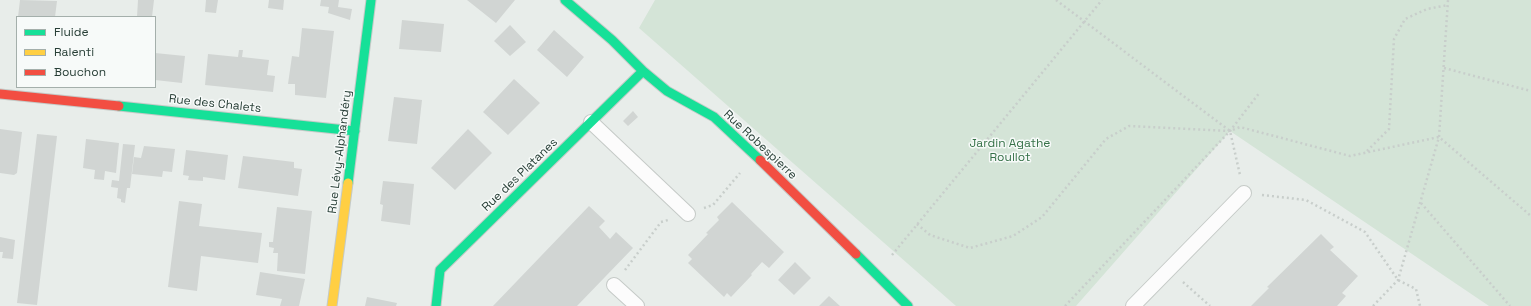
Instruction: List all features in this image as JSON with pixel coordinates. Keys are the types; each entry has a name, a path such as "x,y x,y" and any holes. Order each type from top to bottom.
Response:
{"street":[{"name":"Rue Lévy-Alphandéry","path":"332,306 371,0"},
{"name":"Rue Robespierre","path":"565,0 612,40 643,72 667,91 714,117 786,185 908,306"},
{"name":"Rue des Platanes","path":"436,306 440,270 643,72"},
{"name":"Rue des Chalets","path":"0,94 355,131"}],"lane":[{"path":"591,122 688,214"},
{"path":"1133,306 1244,193"},
{"path":"614,285 637,306"}],"path":[{"path":"1056,0 1230,131 1244,193 1306,200 1365,232 1398,280 1416,289 1420,306"},
{"path":"892,255 1102,0"},
{"path":"1373,306 1398,280 1439,137 1448,0"},
{"path":"1365,153 1389,129 1394,39 1405,19 1426,9 1448,5"},
{"path":"1444,68 1531,91"},
{"path":"1065,306 1230,131 1260,92"},
{"path":"918,224 930,235 970,248 1012,236 1042,217 1106,139 1129,126 1230,131 1240,127 1350,156 1439,137"},
{"path":"1439,137 1531,216"},
{"path":"1420,202 1510,306"},
{"path":"1169,270 1210,306"}],"green space":[{"name":"Jardin Agathe Roullot","path":"655,0 1531,0 1531,306 1489,306 1230,131 1076,306 956,306 639,28"}],"building":[{"path":"20,0 57,1 55,16 18,16"},
{"path":"138,0 154,0 152,16 137,16"},
{"path":"206,0 218,0 216,13 205,12"},
{"path":"269,0 284,0 283,10 268,8"},
{"path":"321,0 339,0 338,7 352,9 350,20 328,13 329,7 320,6"},
{"path":"467,0 515,0 496,23"},
{"path":"402,20 444,24 441,52 399,49"},
{"path":"510,25 526,42 510,56 494,41"},
{"path":"302,28 334,31 326,98 295,95 295,84 288,84 292,56 299,57"},
{"path":"554,30 584,57 567,77 537,50"},
{"path":"239,50 243,50 242,57 269,60 267,75 275,76 273,92 205,85 208,54 238,57"},
{"path":"156,53 185,56 182,83 156,80"},
{"path":"514,79 540,103 508,135 483,112"},
{"path":"394,97 422,100 417,144 388,141"},
{"path":"633,111 638,117 628,126 623,121"},
{"path":"0,129 22,132 17,173 14,175 0,173"},
{"path":"468,129 492,153 455,190 431,168"},
{"path":"37,134 57,136 37,305 17,303"},
{"path":"86,139 119,143 116,173 105,171 104,180 94,179 95,170 83,168"},
{"path":"123,144 135,145 130,188 127,188 125,203 121,202 121,199 117,198 118,188 111,187 112,180 119,181"},
{"path":"144,146 175,149 172,172 163,171 162,177 132,174 134,157 141,158"},
{"path":"186,150 228,155 225,180 203,177 203,181 188,180 189,176 183,175"},
{"path":"243,156 294,162 294,168 302,169 298,196 238,188"},
{"path":"383,181 414,184 410,225 381,221 383,205 380,204"},
{"path":"179,201 202,204 199,226 262,233 258,263 201,256 197,291 168,287"},
{"path":"732,202 784,252 769,268 762,262 731,297 727,293 724,297 688,263 692,259 688,255 708,234 706,233 719,220 717,217"},
{"path":"589,206 605,221 599,227 610,239 616,232 633,248 577,306 493,306"},
{"path":"277,207 312,211 305,274 277,271 278,253 273,253 274,248 269,247 269,242 273,242"},
{"path":"1321,234 1334,247 1330,250 1358,276 1342,293 1346,296 1337,306 1251,306 1269,288 1267,287"},
{"path":"0,237 15,240 13,259 2,258 3,252 0,252"},
{"path":"795,262 811,278 794,295 778,280"},
{"path":"260,272 305,279 299,306 280,306 282,299 256,295"},
{"path":"829,296 840,306 819,306"},
{"path":"367,297 397,303 396,306 365,306"}],"traffic: fast":[{"path":"348,183 371,0"},
{"path":"565,0 612,40 643,71 667,91 714,117 760,160"},
{"path":"436,306 440,270 643,71"},
{"path":"119,106 355,131"},
{"path":"856,254 908,306"}],"traffic: slow":[{"path":"332,306 348,183"}],"traffic: jam":[{"path":"0,94 119,106"},
{"path":"760,160 856,254"}]}
